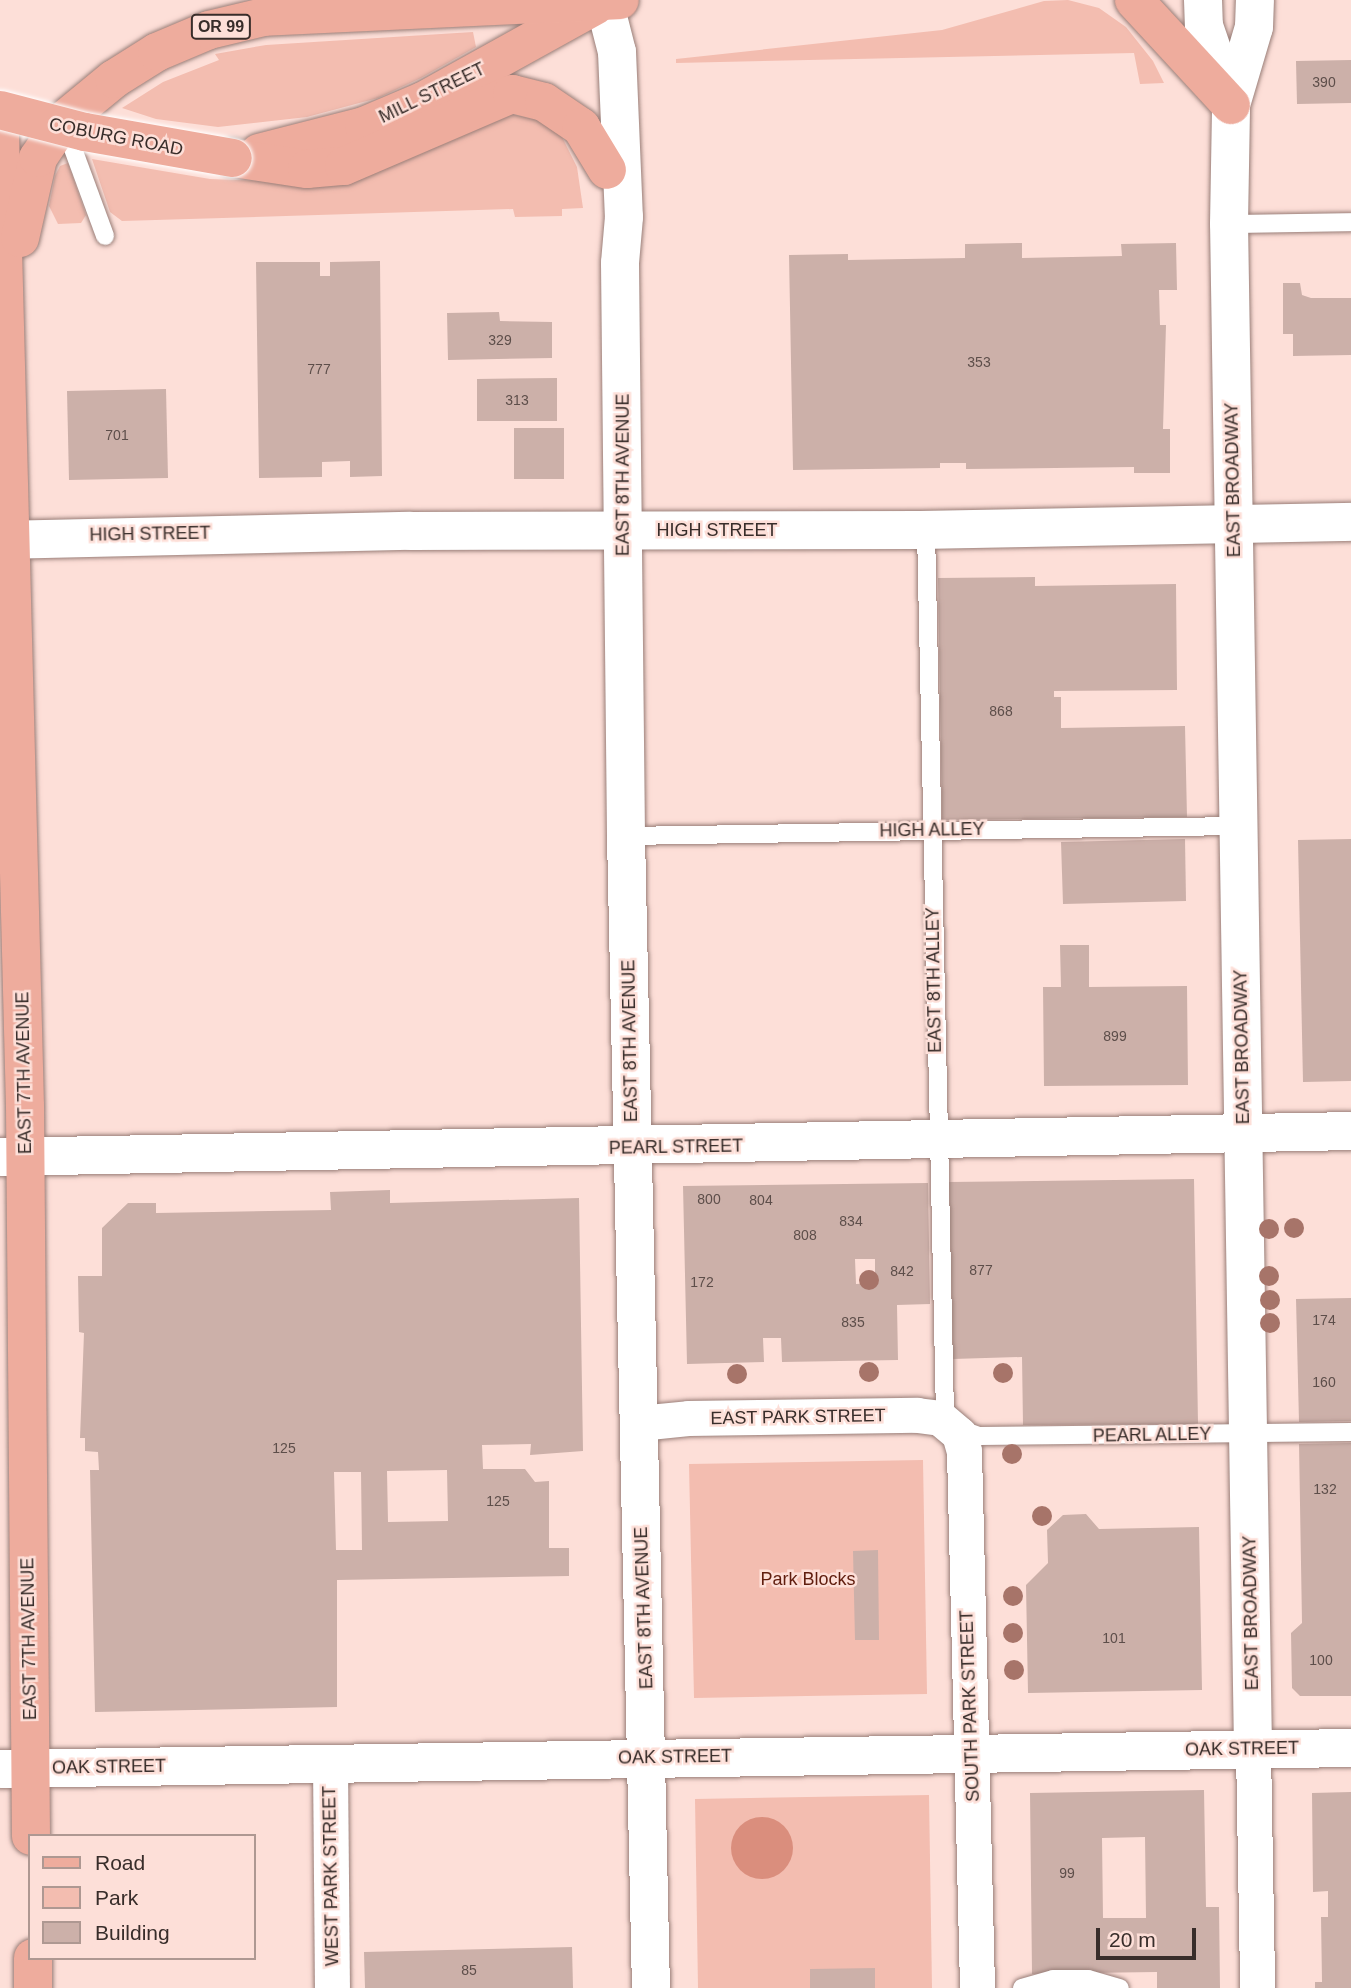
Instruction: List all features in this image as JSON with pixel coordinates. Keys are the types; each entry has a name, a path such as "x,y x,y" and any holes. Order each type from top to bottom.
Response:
{"main road":[{"name":"OR 99","path":"7,310 29,187 38,158 63,121 114,79 157,52 209,30 263,17 609,0"},
{"name":"MILL STREET","path":"233,158 376,121 423,101 609,0"},
{"name":"EAST 8TH AVENUE","path":"609,0 608,228 620,263"},
{"name":"EAST 8TH AVENUE","path":"609,0 617,52 624,244 620,263 626,836 651,1988"},
{"path":"1134,0 1231,105"},
{"name":"EAST BROADWAY","path":"1203,0 1204,26 1231,105"},
{"name":"EAST BROADWAY","path":"1253,1749 1229,224 1231,105 1254,27 1255,0"},
{"name":"COBURG ROAD","path":"0,110 85,132 307,169 344,166 512,94 544,102 580,127 607,170"},
{"path":"0,132 1,236 7,310"},
{"name":"EAST 7TH AVENUE","path":"7,310 4,540 13,1157 15,1769 31,1834"},
{"name":"HIGH STREET","path":"4,540 69,536 624,530 926,530 1351,523"},
{"name":"PEARL STREET","path":"13,1157 1351,1131"},
{"name":"OAK STREET","path":"15,1769 1351,1748"},
{"path":"33,1960 33,1988"}],"street":[{"name":"EAST PARK STREET","path":"639,1423 688,1418 917,1415 940,1418 954,1427"},
{"name":"SOUTH PARK STREET","path":"954,1427 964,1451 980,1984"},
{"name":"EAST BROADWAY","path":"1253,1749 1257,1988"},
{"name":"WEST PARK STREET","path":"330,1763 332,1988"}],"lane":[{"path":"63,121 105,236"},
{"path":"1229,224 1351,222"},
{"name":"EAST 8TH ALLEY","path":"926,530 943,1398 954,1427"},
{"name":"HIGH ALLEY","path":"626,836 1238,827"},
{"name":"PEARL ALLEY","path":"954,1427 979,1436 1351,1432"},
{"path":"1022,1988 1053,1979 1088,1979 1119,1988"}],"green space":[{"path":"1068,0 1099,8 1126,27 1153,61 1164,83 1140,84 1134,53 676,63 676,59 942,30 1044,1"},
{"path":"473,32 476,47 421,78 378,98 307,117 218,127 156,119 122,108 163,82 219,60 215,54 266,45"},
{"path":"498,111 546,122 561,135 577,167 583,208 562,209 562,216 515,217 513,209 122,221 110,212 92,159 210,179 311,183"},
{"path":"68,163 86,215 81,223 58,224 49,206 55,176 60,166"},
{"name":"Park Blocks","path":"923,1460 927,1694 694,1698 689,1464"},
{"path":"929,1795 932,1988 698,1988 695,1799"}],"shaded area":[{"path":"762,1817 774,1819 784,1826 791,1836 791,1860 784,1870 774,1877 762,1879 750,1877 740,1870 733,1860 731,1848 733,1836 740,1826 750,1819"}],"building":[{"path":"1351,60 1351,103 1297,104 1296,61"},
{"path":"1022,243 1022,258 1122,256 1121,244 1176,243 1177,290 1159,290 1160,325 1166,325 1163,429 1170,429 1170,473 1134,473 1134,467 966,469 966,463 940,463 940,468 793,470 789,255 848,254 848,260 965,258 965,244"},
{"path":"380,261 382,476 350,477 350,461 322,462 322,477 259,478 256,262 320,262 320,276 330,276 330,262"},
{"path":"1283,283 1300,283 1302,295 1311,298 1351,298 1351,355 1293,356 1293,334 1283,334"},
{"path":"499,312 500,321 552,322 552,358 448,360 447,313"},
{"path":"557,378 557,421 477,421 477,379"},
{"path":"166,389 168,478 69,480 67,391"},
{"path":"514,428 564,428 564,479 514,479"},
{"path":"1035,577 1035,586 1176,584 1177,690 1054,691 1054,697 1061,697 1061,728 1185,726 1187,817 942,820 938,578"},
{"path":"1185,839 1186,901 1063,904 1061,842"},
{"path":"1351,839 1351,1081 1303,1082 1298,840"},
{"path":"1060,945 1089,945 1089,987 1187,986 1188,1085 1044,1086 1043,987 1061,987"},
{"path":"1194,1179 1198,1424 1023,1425 1022,1357 953,1359 949,1182"},
{"path":"928,1183 930,1304 897,1305 898,1360 782,1362 781,1338 763,1338 764,1362 687,1364 683,1186","holes":["855,1259 875,1259 875,1283 856,1284"]},
{"path":"390,1190 390,1203 579,1198 583,1451 530,1455 531,1444 482,1445 483,1469 525,1469 535,1482 549,1481 549,1548 569,1548 569,1576 337,1580 337,1707 95,1712 90,1470 99,1470 98,1452 85,1451 85,1438 80,1438 84,1333 79,1332 78,1276 102,1276 102,1228 128,1203 156,1203 156,1213 331,1210 330,1192","holes":["447,1470 448,1521 388,1522 387,1471","334,1472 361,1472 362,1550 336,1550"]},
{"path":"1351,1298 1351,1421 1299,1422 1296,1299"},
{"path":"1351,1443 1351,1696 1300,1696 1292,1688 1291,1633 1302,1623 1299,1444"},
{"path":"1086,1514 1099,1529 1199,1527 1202,1690 1028,1693 1026,1585 1048,1563 1047,1530 1063,1515"},
{"path":"878,1550 879,1640 855,1640 853,1551"},
{"path":"1204,1790 1206,1907 1219,1907 1220,1988 1157,1988 1157,1972 1085,1973 1086,1988 1057,1988 1057,1973 1032,1974 1030,1793","holes":["1145,1837 1146,1918 1103,1918 1102,1838"]},
{"path":"1351,1792 1351,1988 1315,1988 1315,1982 1322,1982 1321,1917 1328,1917 1328,1891 1313,1892 1312,1793"},
{"path":"572,1947 573,1988 365,1988 364,1952"},
{"path":"875,1968 875,1988 810,1988 810,1969"}]}
